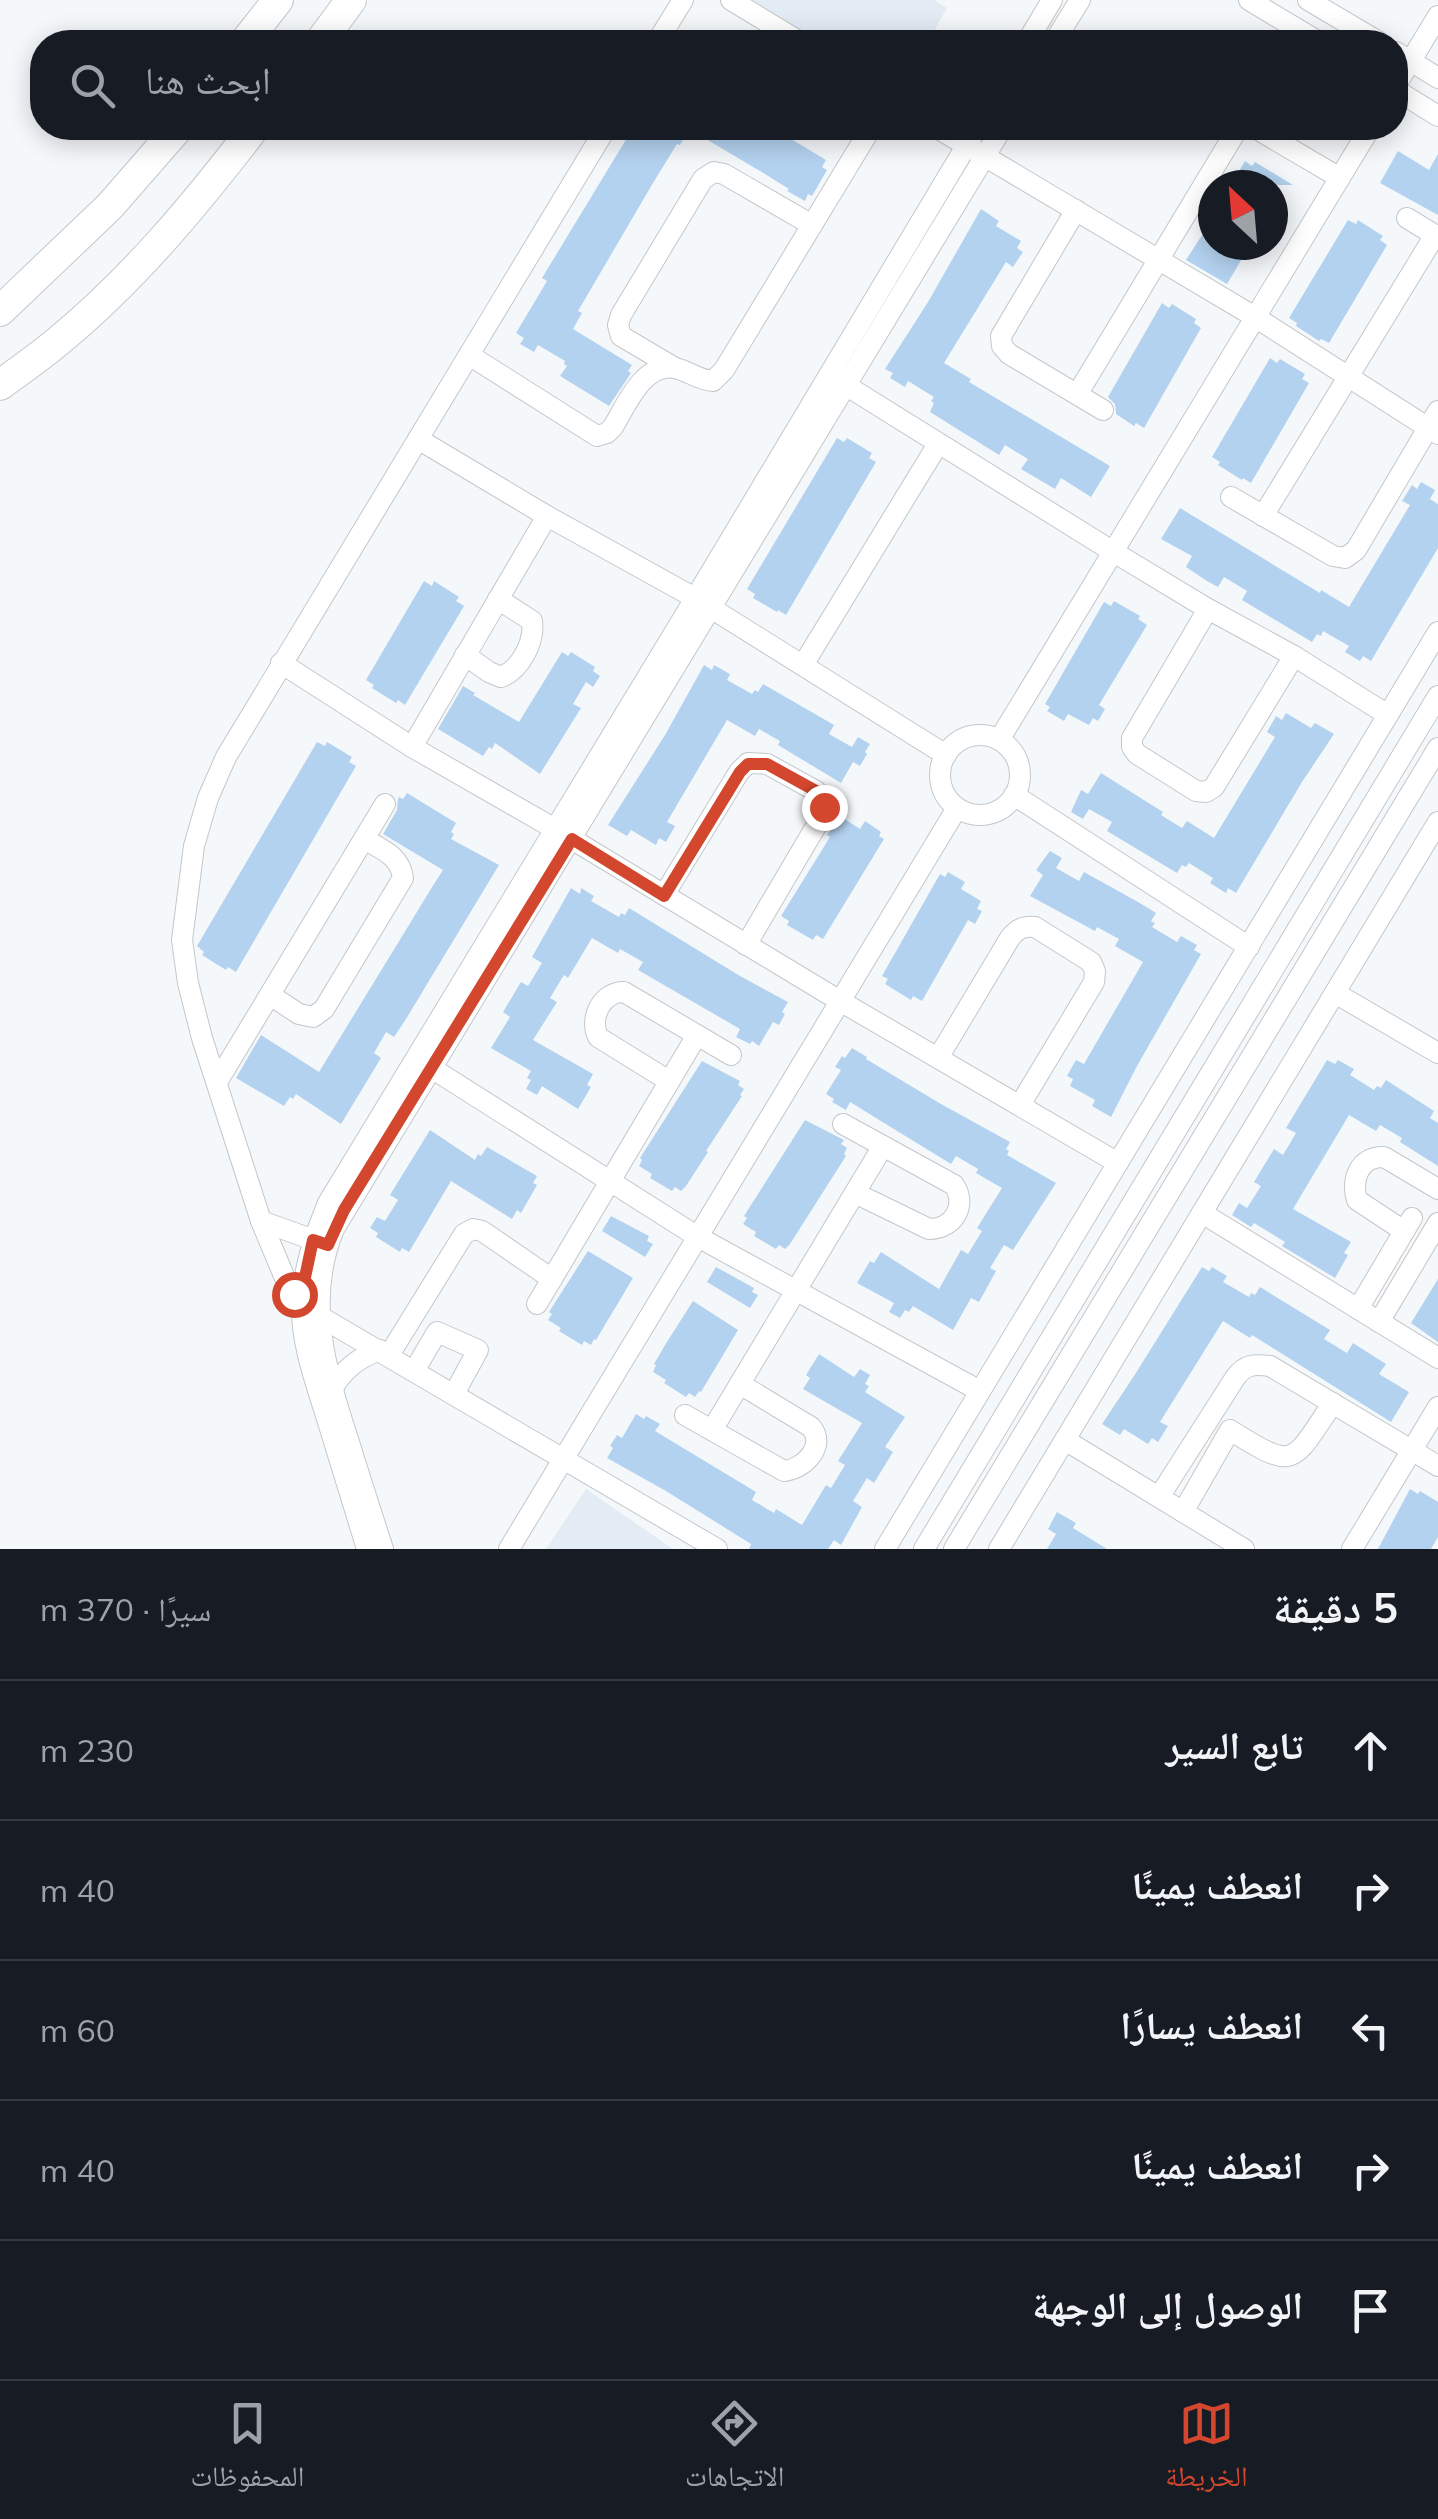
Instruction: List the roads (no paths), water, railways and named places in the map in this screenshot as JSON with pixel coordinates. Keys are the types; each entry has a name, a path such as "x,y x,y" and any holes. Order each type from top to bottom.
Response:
{"highway":[{"path":"254,30 278,0"},
{"path":"329,30 351,0"},
{"path":"0,310 110,206 168,140"},
{"path":"0,385 56,342 146,257 206,191 245,140"},
{"path":"0,293 110,206"}],"street":[{"path":"665,30 683,0"},
{"path":"731,0 780,30"},
{"path":"1034,30 1052,0"},
{"path":"1061,30 1080,0"},
{"path":"1249,0 1299,30"},
{"path":"1308,0 1359,30"},
{"path":"1408,51 1438,16"},
{"path":"1408,60 1438,78"},
{"path":"1408,96 1438,116"},
{"path":"599,140 226,757 208,798 194,846 182,940 202,1038 260,1221 287,1283 302,1303 717,1549"},
{"path":"812,224 714,172 703,179 621,315 620,336 675,368 713,381 724,370 864,140"},
{"path":"1078,393 1231,140"},
{"path":"1275,140 1340,178"},
{"path":"999,740 1363,140"},
{"path":"383,1549 321,1341 320,1242 344,1210 424,1063 976,143 1076,210 1348,376 1435,424 1356,550 1345,558 1333,556 1231,497"},
{"path":"1076,210 1004,328 1002,346 1102,410"},
{"path":"1263,516 1436,236 1407,218"},
{"path":"469,355 597,436 613,427 650,374 661,368 675,368"},
{"path":"837,380 1388,716"},
{"path":"418,439 703,603 946,754"},
{"path":"803,665 938,444"},
{"path":"412,747 546,516"},
{"path":"465,655 500,676 513,672 533,632 532,622 498,599"},
{"path":"1208,609 1132,738 1137,754 1196,791 1206,792 1214,786 1294,656"},
{"path":"884,1549 1438,632"},
{"path":"281,663 412,747 1118,1162"},
{"path":"924,1549 1438,696"},
{"path":"986,735 999,740 1016,758 1019,770 1014,795 994,812 969,813 958,808 941,786 946,754 960,740 972,736 986,735"},
{"path":"954,1549 1438,748"},
{"path":"664,896 748,764 767,764 816,791 824,807 822,816 746,945"},
{"path":"1014,795 1248,947"},
{"path":"217,1082 385,804"},
{"path":"509,1549 958,808"},
{"path":"999,1549 1438,822"},
{"path":"270,995 299,1014 313,1017 324,1009 403,878 402,866 395,857 364,839"},
{"path":"938,1058 1015,932 1025,926 1035,927 1091,962 1095,971 1094,982 1020,1106"},
{"path":"669,1081 598,1037 594,1028 596,1016 604,1000 614,992 624,992 731,1055"},
{"path":"1335,993 1438,1053"},
{"path":"537,1304 697,1035"},
{"path":"424,1063 698,1237 980,1391"},
{"path":"289,1232 307,1224 328,1203 424,1063"},
{"path":"842,1124 954,1185 960,1194 960,1204 949,1224 941,1229 928,1229 855,1192"},
{"path":"712,1430 883,1146"},
{"path":"1358,1309 1408,1225 1357,1200 1355,1177 1365,1162 1375,1156 1384,1157 1438,1189"},
{"path":"328,1203 320,1242 304,1282 305,1342 367,1549"},
{"path":"1202,1213 1438,1358"},
{"path":"260,1221 320,1242"},
{"path":"1379,1322 1438,1223"},
{"path":"332,1388 352,1364 365,1356 384,1353 464,1234 472,1229 482,1231 552,1279"},
{"path":"414,1370 437,1332 478,1350 454,1394"},
{"path":"1160,1498 1242,1368 1255,1364 1270,1366 1438,1466"},
{"path":"684,1415 784,1471 804,1464 818,1442 817,1434 740,1384"},
{"path":"1183,1512 1230,1430 1265,1452 1278,1457 1292,1456 1300,1451 1333,1403"},
{"path":"1352,1549 1438,1407"},
{"path":"1065,1440 1244,1549"}]}
